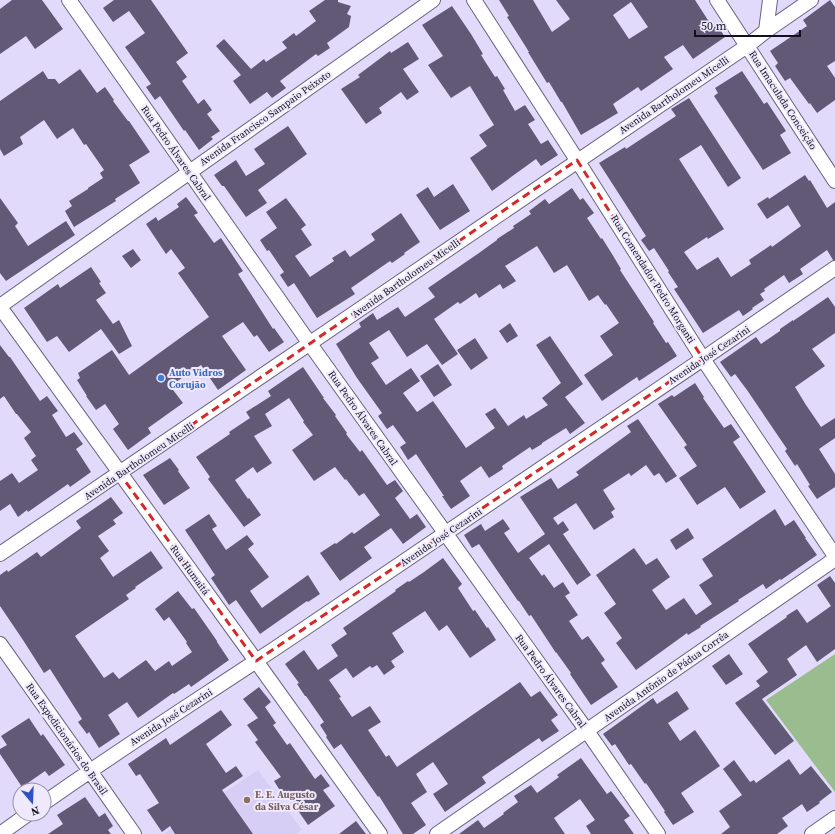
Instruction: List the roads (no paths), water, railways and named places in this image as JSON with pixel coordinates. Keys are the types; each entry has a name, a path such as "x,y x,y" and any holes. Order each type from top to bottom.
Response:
{"street":[{"name":"Rua Pedro Álvares Cabral","path":"70,0 310,344 587,731 658,834"},
{"name":"Avenida Francisco Sampaio Peixoto","path":"0,306 433,0"},
{"name":"Rua Comendador Pedro Morganti","path":"474,0 703,359 835,556"},
{"name":"Rua Imaculada Conceição","path":"717,0 835,181"},
{"path":"766,31 770,0"},
{"name":"Avenida Bartholomeu Micelli","path":"0,554 120,474 577,160 747,46 811,0"},
{"name":"Avenida José Cezarini","path":"52,797 90,770 445,534 835,268"},
{"name":"Rua Humaitá","path":"0,306 380,834"},
{"name":"Avenida Antônio de Pádua Corrêa","path":"438,834 835,560"},
{"name":"Rua Expedicionários do Brasil","path":"0,644 134,834"},
{"path":"812,834 835,818"},
{"path":"0,834 17,822"}],"place":[{"name":"Auto Vidros Corujão","path":"161,378"},
{"name":"E. E. Augusto da Silva César","path":"247,800"}]}
